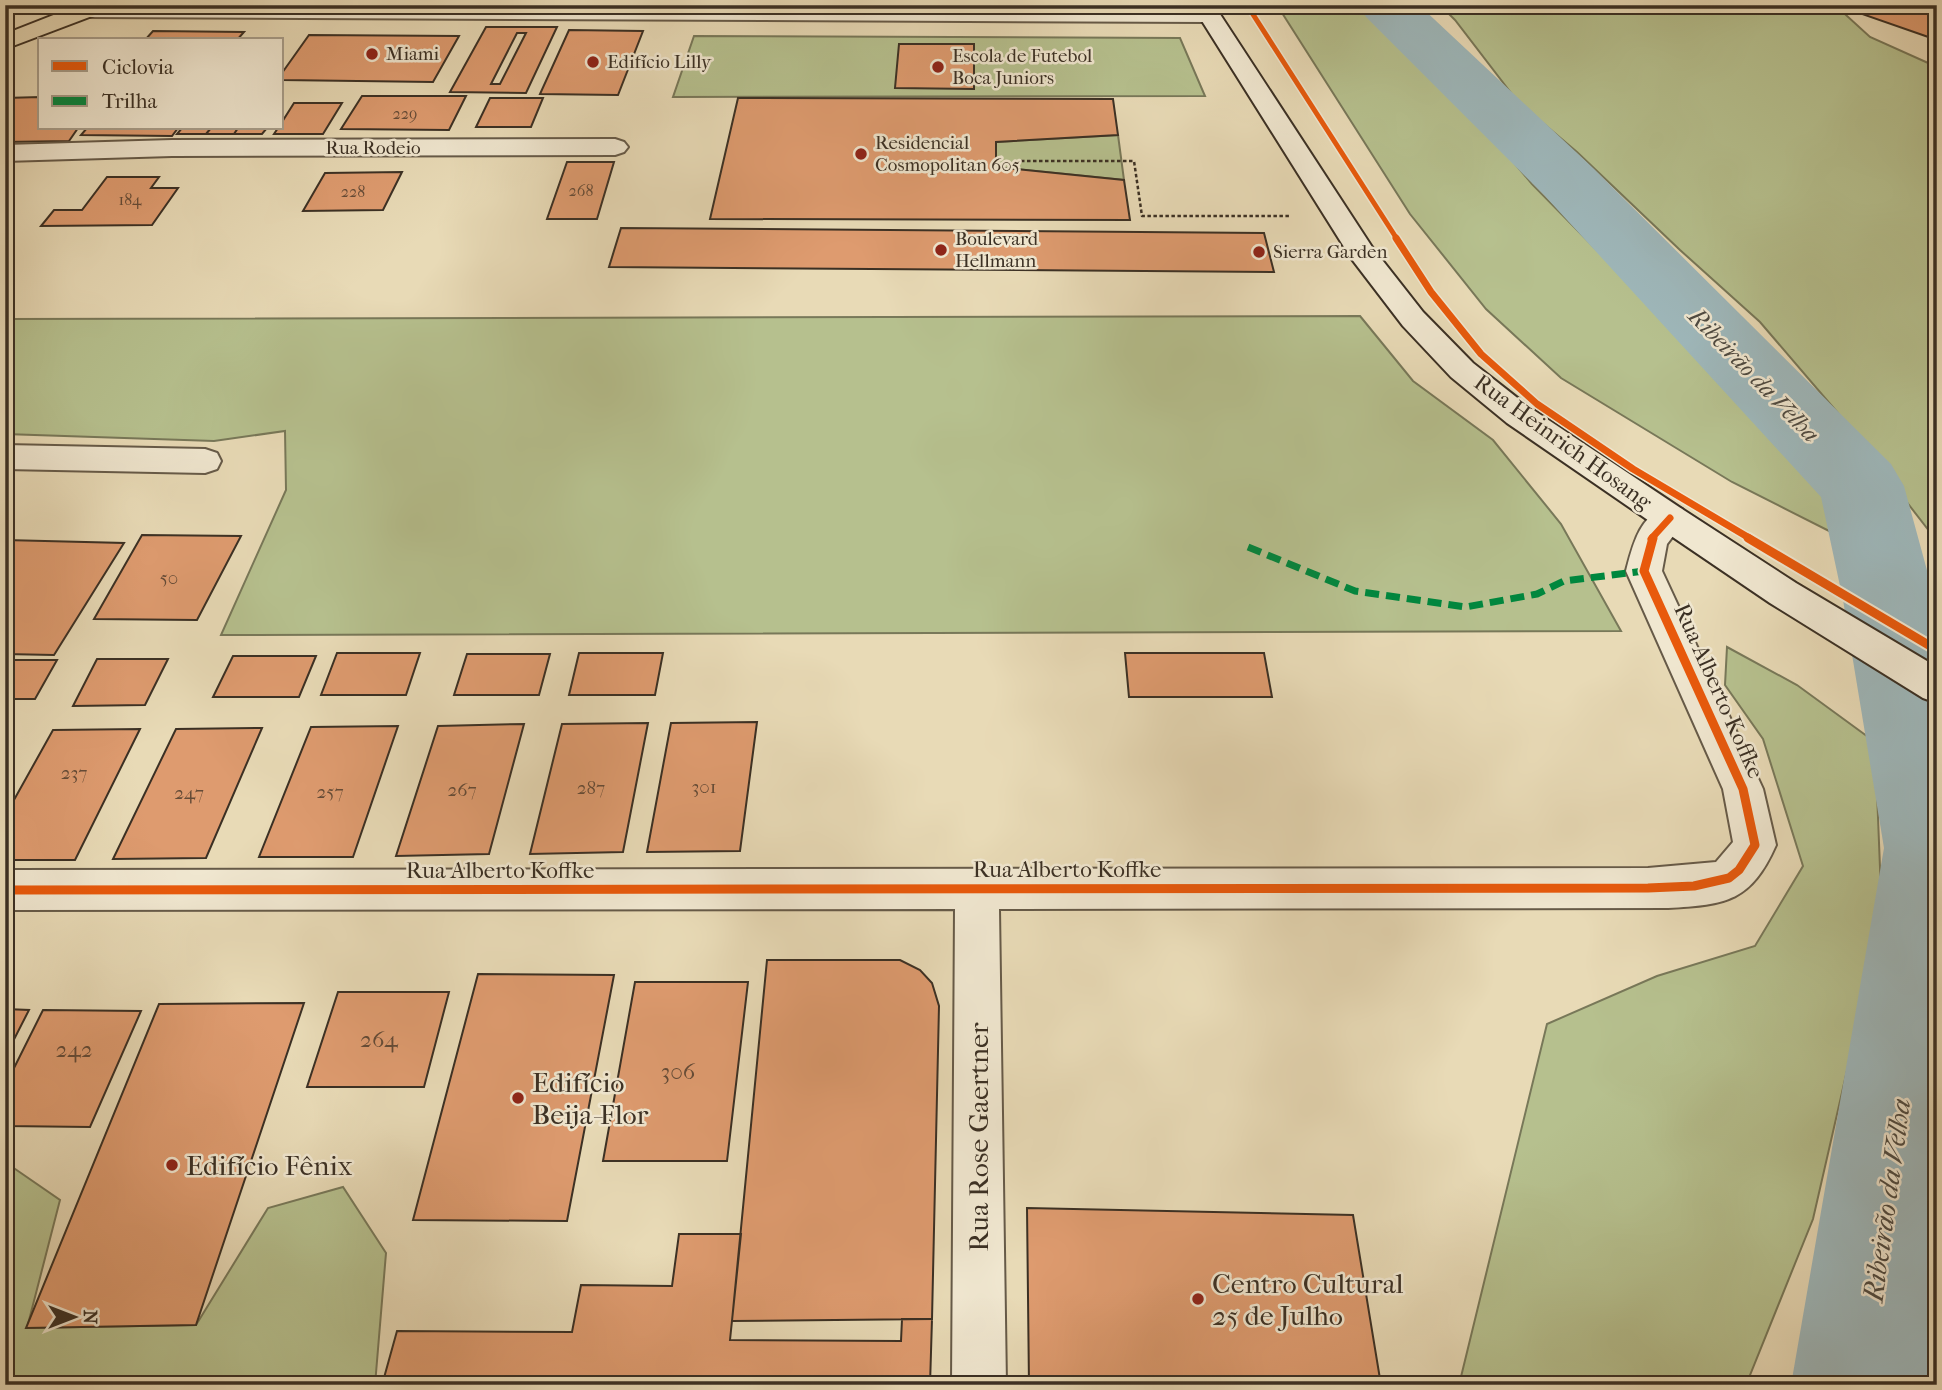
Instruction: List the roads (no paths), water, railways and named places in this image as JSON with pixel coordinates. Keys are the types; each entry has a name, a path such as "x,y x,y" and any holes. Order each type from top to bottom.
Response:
{"main road":[{"path":"5,9 15,5"},
{"path":"5,42 93,8"}],"street":[{"path":"93,8 1206,10"},
{"name":"Rua Heinrich Hosang","path":"1206,10 1387,287 1462,370 1518,415 1670,518 1783,593 1937,687"},
{"name":"Rua Rodeio","path":"5,153 172,148 615,148"},
{"path":"5,457 205,461"},
{"name":"Rua Alberto Koffke","path":"5,890 1689,886 1734,875 1755,845 1743,789 1644,570 1651,540 1670,518"},
{"name":"Rua Rose Gaertner","path":"977,888 979,1385"}],"waterway":[{"name":"Ribeirão da Velha","path":"1386,5 1569,182 1861,486 1889,600 1937,847"},
{"name":"Ribeirão da Velha","path":"1861,1385 1937,849"}],"place":[{"name":"Miami","path":"372,54"},
{"name":"Edifício Lilly","path":"593,62"},
{"name":"Escola de Futebol Boca Juniors","path":"938,67"},
{"name":"Residencial Cosmopolitan 605","path":"861,154"},
{"name":"Boulevard Hellmann","path":"941,250"},
{"name":"Sierra Garden","path":"1259,252"},
{"name":"Edifício Beija-Flor","path":"518,1098"},
{"name":"Edifício Fênix","path":"172,1165"},
{"name":"Centro Cultural 25 de Julho","path":"1198,1299"}]}
